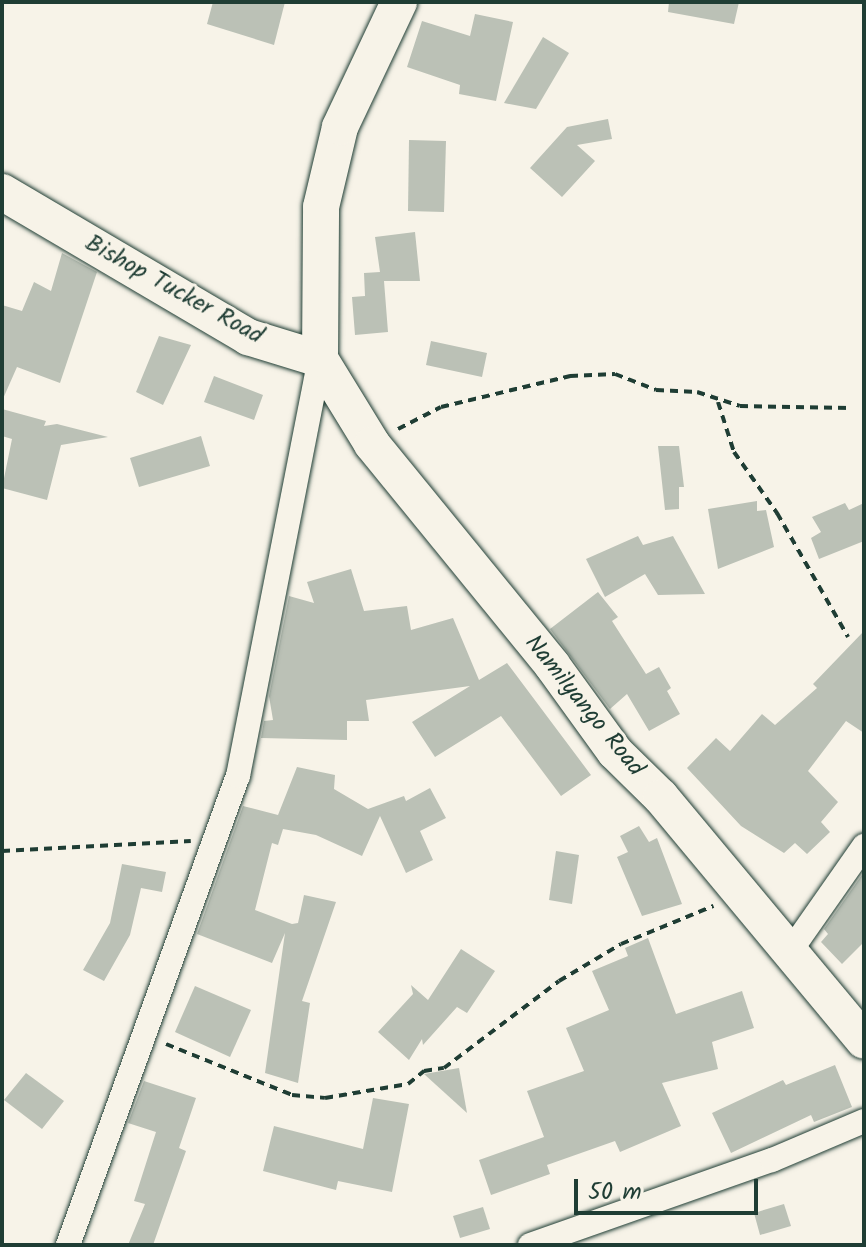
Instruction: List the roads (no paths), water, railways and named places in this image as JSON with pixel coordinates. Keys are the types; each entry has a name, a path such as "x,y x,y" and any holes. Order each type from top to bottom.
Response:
{"main road":[{"path":"320,359 321,207 340,127 399,2"},
{"name":"Bishop Tucker Road","path":"2,192 248,337 320,359"},
{"name":"Namilyango Road","path":"320,359 372,444 552,665 615,752 661,797 864,1041"}],"street":[{"path":"68,1245 238,776 320,359"},
{"path":"789,953 864,846"},
{"path":"530,1245 772,1160 864,1121"}]}
